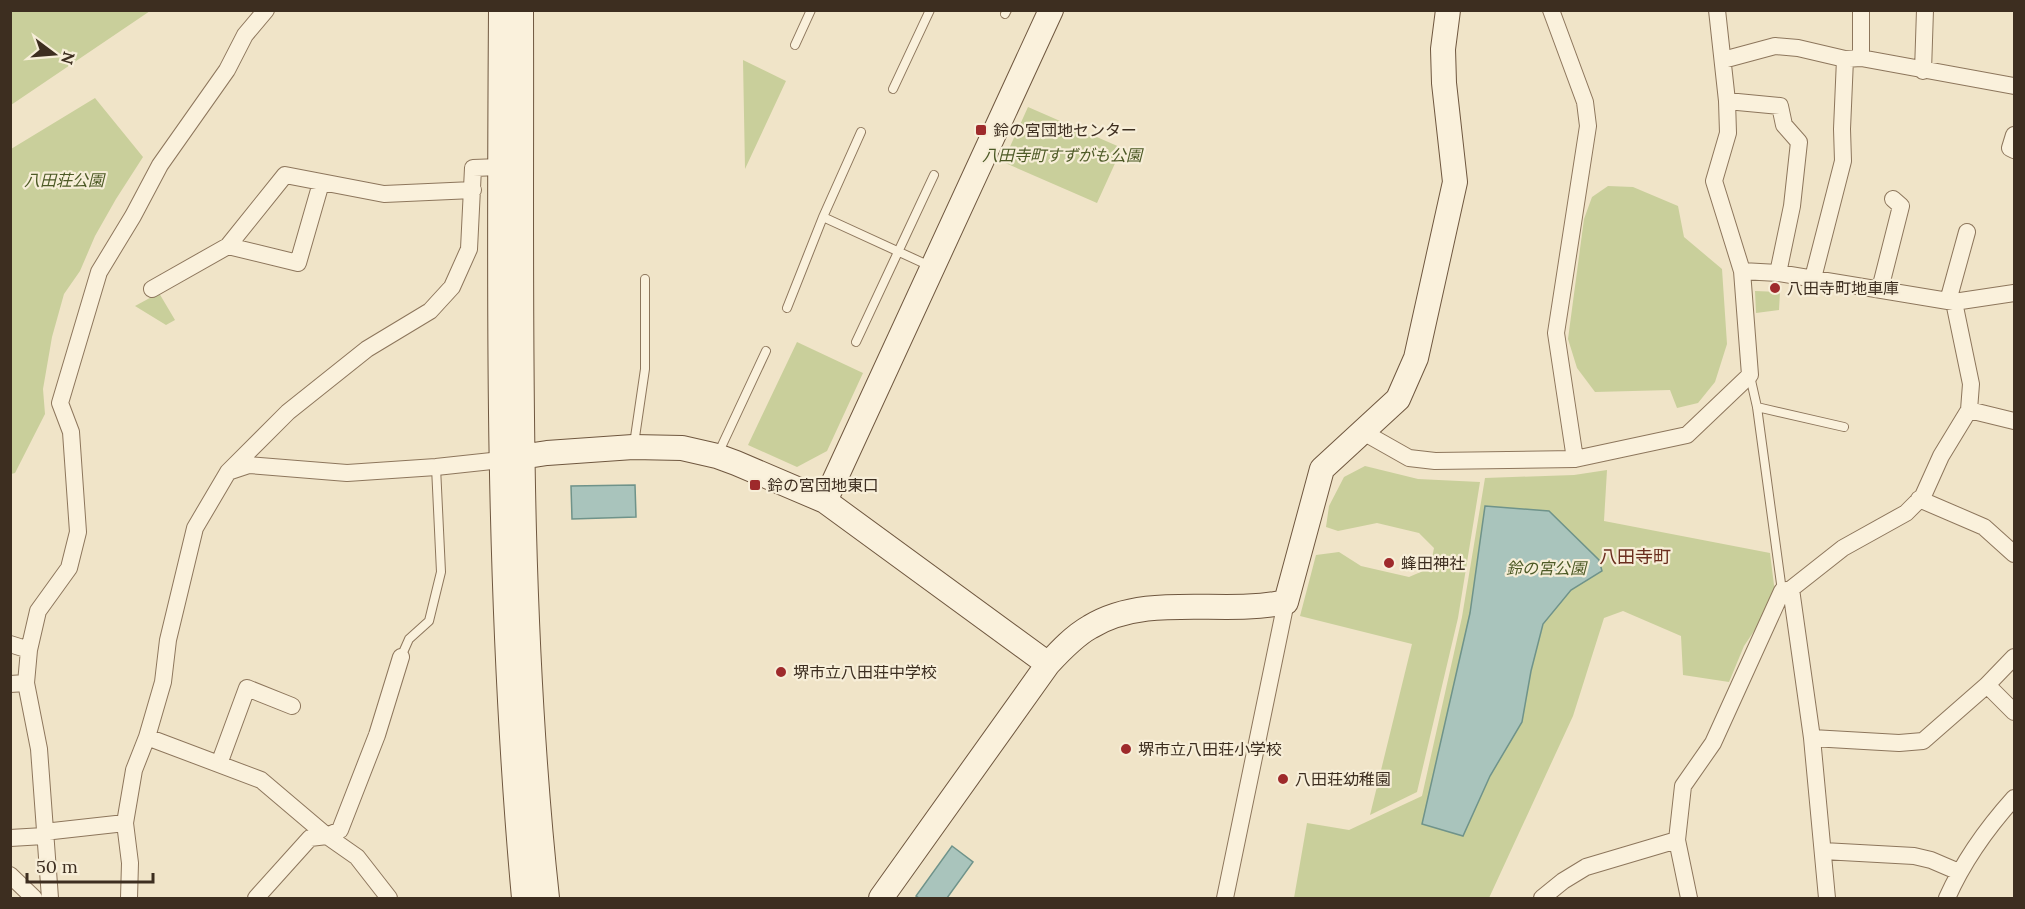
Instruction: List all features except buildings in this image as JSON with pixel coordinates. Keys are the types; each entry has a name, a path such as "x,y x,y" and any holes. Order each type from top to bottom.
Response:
{"street":[{"path":"50,898 39,750 18,683 38,611 69,568 78,532 71,432 60,403 99,272 133,216 160,165 227,70 245,36 266,10"},
{"path":"501,10 500,167 512,458 527,635 539,827 547,898"},
{"path":"521,10 512,458 510,734 524,898"},
{"path":"825,501 1051,10"},
{"path":"1225,898 1286,602 1322,469 1398,399 1416,358 1455,182 1444,83 1443,49 1449,10"},
{"path":"1551,10 1585,102 1588,126 1556,333 1575,459"},
{"path":"1363,432 1409,458 1435,461 1575,459 1687,435 1750,375 1742,271 1714,181 1728,133 1727,101 1717,10"},
{"path":"1813,278 1843,161 1842,129 1861,10"},
{"path":"1923,71 1925,10"},
{"path":"1723,60 1775,46 1798,48 2014,86"},
{"path":"1727,101 1780,106 1784,125 1799,142 1792,207 1778,273"},
{"path":"2014,135 2010,148 2014,150"},
{"path":"129,898 130,863 125,823 134,770 147,737 163,682 168,640 195,528 228,472 288,412 367,349 430,311 452,287 469,249 473,168 500,167"},
{"path":"152,290 228,246 285,175 384,194 473,190"},
{"path":"228,246 298,263 321,183"},
{"path":"1880,290 1901,206 1893,199"},
{"path":"1689,898 1677,840 1683,786 1713,743 1787,590 1844,548 1906,513 1923,496 1941,456 1968,410 1971,384 1951,302 1967,232"},
{"path":"1742,271 1813,278 1951,302 2014,292"},
{"path":"1968,410 2014,421"},
{"path":"228,472 249,465 347,473 436,467 633,447 682,448 717,456 825,501 1048,664"},
{"path":"1919,500 1984,526 2014,554"},
{"path":"1787,590 1812,738 1827,898"},
{"path":"881,898 1048,664 1060,650 1090,627 1138,610 1223,608 1286,602"},
{"path":"10,644 29,650"},
{"path":"256,898 310,837 327,836 340,830 377,735 401,657"},
{"path":"1812,738 1899,743 1923,741 1987,685 2014,657"},
{"path":"1987,685 2014,712"},
{"path":"219,764 247,688 292,706"},
{"path":"147,737 261,780 327,836 357,857 389,898"},
{"path":"1947,898 1959,872 1998,816 2014,798"},
{"path":"10,838 125,823"},
{"path":"1542,898 1563,881 1586,867 1677,840"},
{"path":"1823,851 1914,856 1931,860 1959,872"},
{"path":"10,875 34,898"}],"lane":[{"path":"795,45 811,10"},
{"path":"893,89 930,10"},
{"path":"787,308 823,217 861,132"},
{"path":"856,342 934,175"},
{"path":"823,217 932,267"},
{"path":"633,447 645,369 645,279"},
{"path":"717,456 766,351"},
{"path":"1750,375 1787,590"},
{"path":"1756,407 1844,427"},
{"path":"401,657 409,639 429,621 441,572 436,467"}],"green space":[{"path":"11,10 150,10 150,11 11,105"},
{"path":"743,60 786,81 745,169"},
{"name":"八田荘公園","path":"95,98 143,157 116,199 95,236 80,271 64,294 52,337 43,389 45,414 15,473 11,474 11,149"},
{"name":"八田寺町すずがも公園","path":"1028,107 1122,148 1097,203 1003,162"},
{"path":"1608,186 1633,187 1678,206 1684,237 1722,269 1727,344 1715,382 1698,403 1677,408 1670,390 1595,392 1577,368 1568,339 1584,219 1592,197"},
{"path":"1755,291 1780,292 1779,310 1756,313"},
{"path":"159,293 175,320 166,325 135,306"},
{"path":"797,342 863,373 827,451 797,467 748,445"},
{"name":"蜂田神社","path":"1365,466 1418,479 1480,482 1458,618 1417,792 1370,815 1412,644 1300,616 1316,555 1339,552 1361,566 1409,577 1430,568 1434,548 1419,533 1377,523 1338,531 1326,527 1329,506 1344,477"},
{"name":"鈴の宮公園","path":"1607,470 1604,521 1770,553 1775,593 1766,613 1744,646 1729,682 1683,675 1681,636 1623,611 1604,618 1573,716 1489,898 1294,898 1307,823 1349,830 1422,796 1462,617 1485,478 1574,475"}],"water":[{"path":"635,485 636,517 572,519 571,486"},
{"path":"1485,506 1549,511 1599,560 1602,571 1571,590 1543,624 1531,671 1522,722 1490,776 1463,836 1422,824 1470,613"},
{"path":"952,846 973,862 947,898 919,898 916,896"}],"place":[{"name":"鈴の宮団地センター","path":"981,130"},
{"name":"八田寺町地車庫","path":"1775,288"},
{"name":"鈴の宮団地東口","path":"755,485"},
{"name":"蜂田神社","path":"1389,563"},
{"name":"堺市立八田荘中学校","path":"781,672"},
{"name":"堺市立八田荘小学校","path":"1126,749"},
{"name":"八田荘幼稚園","path":"1283,779"}],"district":[{"name":"八田寺町","path":"1635,556"}]}
